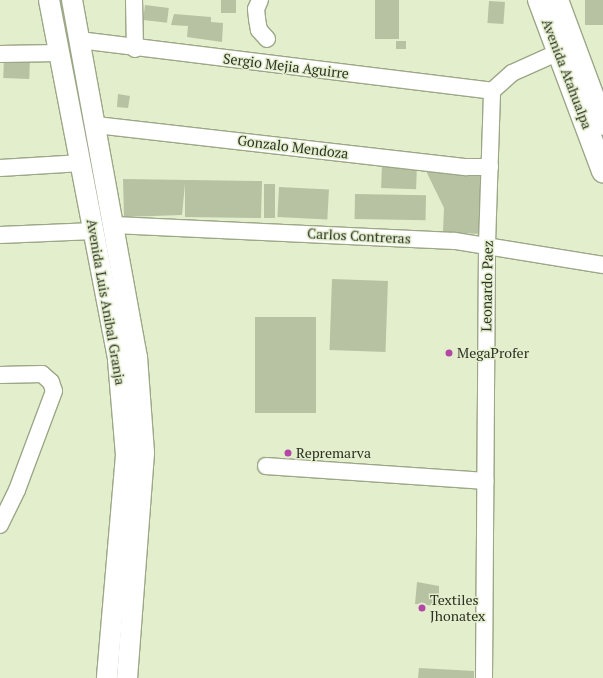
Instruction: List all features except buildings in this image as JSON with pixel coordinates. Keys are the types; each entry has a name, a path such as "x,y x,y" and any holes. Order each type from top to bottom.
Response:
{"highway":[{"name":"Avenida Atahualpa","path":"539,0 603,171"},
{"name":"Avenida Atahualpa","path":"557,0 603,124"}],"main road":[{"name":"Avenida Luis Anibal Granja","path":"49,0 82,163 118,360 126,455 108,678"},
{"name":"Avenida Luis Anibal Granja","path":"72,0 96,125 137,357 144,453 127,678"}],"street":[{"path":"134,0 135,49"},
{"path":"260,0 256,9 257,19 259,30 267,39"},
{"name":"Sergio Mejia Aguirre","path":"79,40 135,49 492,91"},
{"path":"492,91 512,73 559,52"},
{"path":"0,54 60,53"},
{"name":"Leonardo Paez","path":"484,678 487,244 492,91"},
{"name":"Gonzalo Mendoza","path":"96,125 467,167 490,167"},
{"path":"0,168 82,163"},
{"name":"Carlos Contreras","path":"114,225 487,244 603,265"},
{"path":"0,236 94,231"},
{"path":"0,375 42,374 51,382 54,391 17,490 0,525"},
{"path":"266,466 485,481"}],"place":[{"name":"MegaProfer","path":"449,353"},
{"name":"Repremarva","path":"288,453"},
{"name":"Textiles Jhonatex","path":"422,608"}]}
